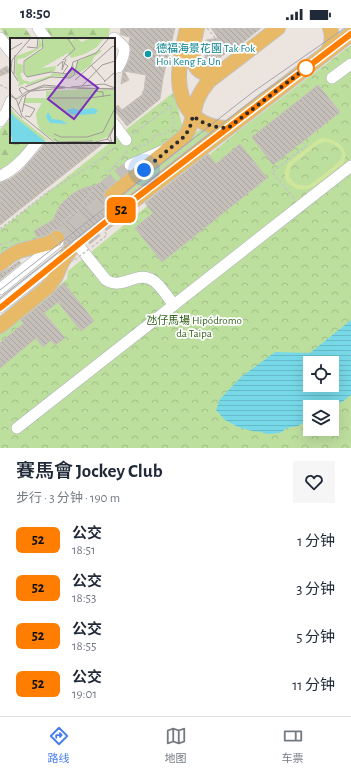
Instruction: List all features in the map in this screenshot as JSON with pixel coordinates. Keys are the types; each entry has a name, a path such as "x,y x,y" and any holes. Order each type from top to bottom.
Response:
{"main road":[{"path":"187,28 180,62 179,85 182,97 193,116 201,122 216,127 228,128"},
{"path":"197,28 192,54 195,65 199,70 212,74 217,73 228,66"},
{"path":"112,195 185,136 188,132 198,98 204,87 228,66 278,28"},
{"path":"328,51 332,38 330,28"},
{"path":"123,208 351,34"},
{"path":"0,264 19,251 58,239"},
{"path":"0,326 48,287 56,276 62,262 73,249"}],"street":[{"path":"38,28 45,38"},
{"path":"115,35 124,49 121,65 118,68 115,68"},
{"path":"0,38 10,51"},
{"path":"332,78 351,64"},
{"path":"0,121 10,103"},
{"path":"115,125 126,140"},
{"path":"0,176 5,174 24,159 36,143"},
{"path":"130,165 175,145"},
{"path":"17,428 351,166"},
{"path":"0,289 58,239"},
{"path":"0,308 73,249 106,280 114,284 146,277 154,282 174,305"}],"path":[{"path":"208,28 228,66"},
{"path":"0,85 10,90"},
{"path":"0,229 49,191 92,165 182,97"},
{"path":"109,172 131,147 145,145 149,143 156,135 164,134 172,129 174,124 170,106"},
{"path":"300,206 272,172 306,146 302,142"},
{"path":"97,185 79,208 50,232 73,261 107,235 101,226"},
{"path":"0,245 15,241"}],"green space":[{"path":"0,28 25,28 32,38 10,38 10,41"},
{"path":"45,28 110,28 108,38 51,38"},
{"name":"氹仔馬場 Hipódromo da Taipa","path":"351,45 351,448 0,448 0,333 67,279 68,271 237,132"},
{"path":"174,92 182,125 181,130 175,139 48,236 0,258 0,230 110,143 115,143 115,138"},
{"path":"10,119 10,143 30,143 13,162 0,171 0,130"},
{"path":"202,128 215,133 125,203 118,194"},
{"path":"323,138 333,140 344,149 345,159 343,164 309,189 298,189 291,186 285,177 286,166 319,139","holes":["324,142 336,145 342,151 341,158 327,172 311,184 296,184 290,178 289,173 293,164 318,144"]}],"water":[{"path":"351,320 351,395 339,404 339,400 303,400 303,423 298,426 287,428 280,433 267,434 252,431 238,427 225,420 216,410 220,399 241,377 275,352 310,353"}],"building":[{"name":"德福海景花園 Tak Fok Hoi Keng Fa Un","path":"121,28 175,28 163,78 160,99 127,126 115,111 115,107 118,105 122,110 143,94 142,92 144,90 146,75 124,71 129,80 121,84 123,71 129,60 131,49 129,43 130,37 120,34"},
{"path":"211,28 261,28 230,53 229,51 210,62 205,58 205,54 209,46 206,40 218,38"},
{"path":"7,66 10,72 0,76 0,70"},
{"path":"318,85 340,112 273,165 252,137"},
{"path":"44,143 104,143 0,225 0,183 10,179 21,171 43,146"},
{"path":"240,144 267,178 162,262 135,228 153,213 145,203 208,154 216,164"},
{"path":"105,180 110,186 104,192 105,200 109,203 118,202 115,205 115,210 118,216 85,243 81,239 77,238 73,240 71,244 66,244 64,246 64,234 57,230 37,237 34,231 53,220 60,205 71,195 79,190 94,186"},
{"path":"19,261 21,263 0,280 0,272 5,271"},
{"path":"64,283 94,321 81,331 58,302 44,313 65,338 55,345 51,340 43,347 36,338 0,368 0,343 24,323 21,320"}],"tunnel":[{"path":"105,185 130,165"},
{"path":"57,238 112,195"},
{"path":"69,252 123,209"},
{"path":"60,241 66,231"}],"tram line":[{"path":"0,290 253,92 345,28"},
{"path":"0,298 259,95 351,32"}],"bus line":[{"name":"52","path":"0,308 123,208 351,34"}],"place":[{"name":"德福海景花園 Tak Fok Hoi Keng Fa Un","path":"148,54"}],"route":[{"path":"144,170 185,136 188,132 193,116 208,125 228,128 306,68"}]}
